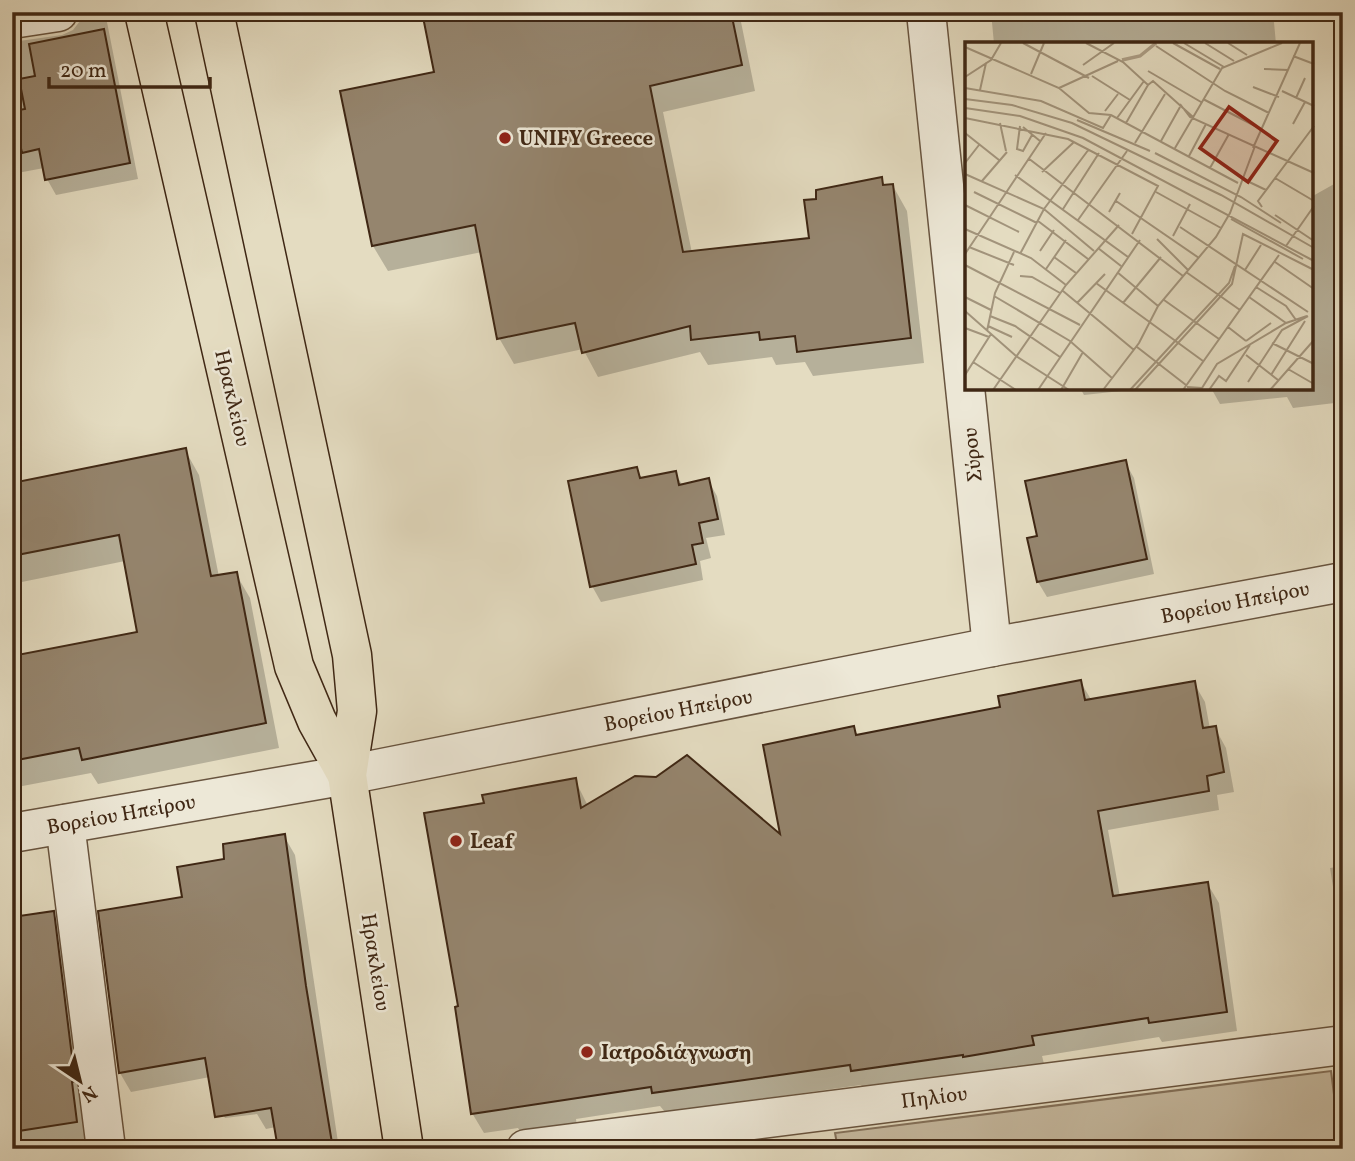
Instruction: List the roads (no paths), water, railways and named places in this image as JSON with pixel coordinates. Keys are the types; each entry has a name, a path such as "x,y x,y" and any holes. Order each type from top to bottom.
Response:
{"main road":[{"name":"Ηρακλείου","path":"144,12 294,666 317,721 347,775"},
{"name":"Ηρακλείου","path":"214,12 352,655 357,710 347,775 404,1149"}],"street":[{"path":"12,19 58,12"},
{"name":"Σύρου","path":"926,12 965,388"},
{"name":"Σύρου","path":"965,390 992,648"},
{"name":"Βορείου Ηπείρου","path":"12,833 347,775 1343,582"},
{"path":"65,824 106,1149"},
{"name":"Πηλίου","path":"526,1149 1343,1045"}],"place":[{"name":"UNIFY Greece","path":"505,138"},
{"name":"Leaf","path":"456,841"},
{"name":"Ιατροδιάγνωση","path":"587,1052"}]}
